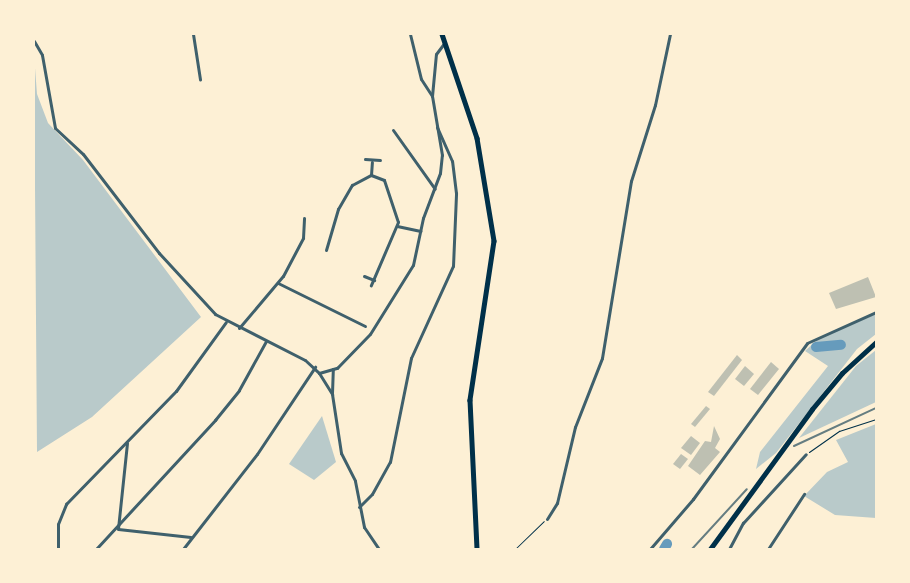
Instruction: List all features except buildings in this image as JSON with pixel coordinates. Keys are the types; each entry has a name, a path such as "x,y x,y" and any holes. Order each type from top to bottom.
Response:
{"main road":[{"path":"442,34 477,138 494,241 470,400 477,549"},
{"path":"710,549 812,409 842,373 876,342"}],"street":[{"path":"193,34 200,79"},
{"path":"410,34 421,79 432,96"},
{"path":"547,519 557,503 575,427 602,358 631,180 655,105 670,34"},
{"path":"34,41 42,55 55,128 83,154 159,253 226,322 315,367 332,394"},
{"path":"319,373 333,369 352,354 392,305 413,266 420,231 435,190 442,155 432,96 436,54 445,42"},
{"path":"359,507 372,494 390,462 409,368 453,266 456,193 452,161 437,127"},
{"path":"393,130 435,190"},
{"path":"365,159 372,162 380,160"},
{"path":"371,175 372,162"},
{"path":"326,250 344,195 362,176 371,175 384,180 389,189 397,226 371,285"},
{"path":"239,328 278,283 303,238 304,218"},
{"path":"397,226 420,231"},
{"path":"364,276 374,280"},
{"path":"278,283 365,326"},
{"path":"650,549 718,467 807,343 876,312"},
{"path":"58,549 58,524 66,504 176,391 226,322"},
{"path":"96,549 118,529 215,420 239,390 266,341"},
{"path":"182,549 257,454 315,367"},
{"path":"333,369 332,394 341,454 355,481 364,528 379,549"},
{"path":"118,529 127,443"},
{"path":"729,549 743,524 806,454"},
{"path":"768,549 804,494"},
{"path":"118,529 192,537"}],"path":[{"path":"806,454 839,431 876,419"},
{"path":"515,549 547,519"}],"shaded area":[{"path":"34,55 37,94 48,123 83,160 201,317 92,417 37,452"},
{"path":"876,314 876,334 857,349 776,453 756,469 760,452 828,366 805,351 818,339"},
{"path":"876,350 876,402 799,438 856,366"},
{"path":"322,416 336,462 314,480 289,464"},
{"path":"876,424 876,518 835,515 804,496 827,472 848,462 836,440"}],"waterway":[{"path":"816,347 841,345"},
{"path":"664,549 667,544"}],"railway":[{"path":"794,446 876,408"},
{"path":"692,549 747,489"}]}
